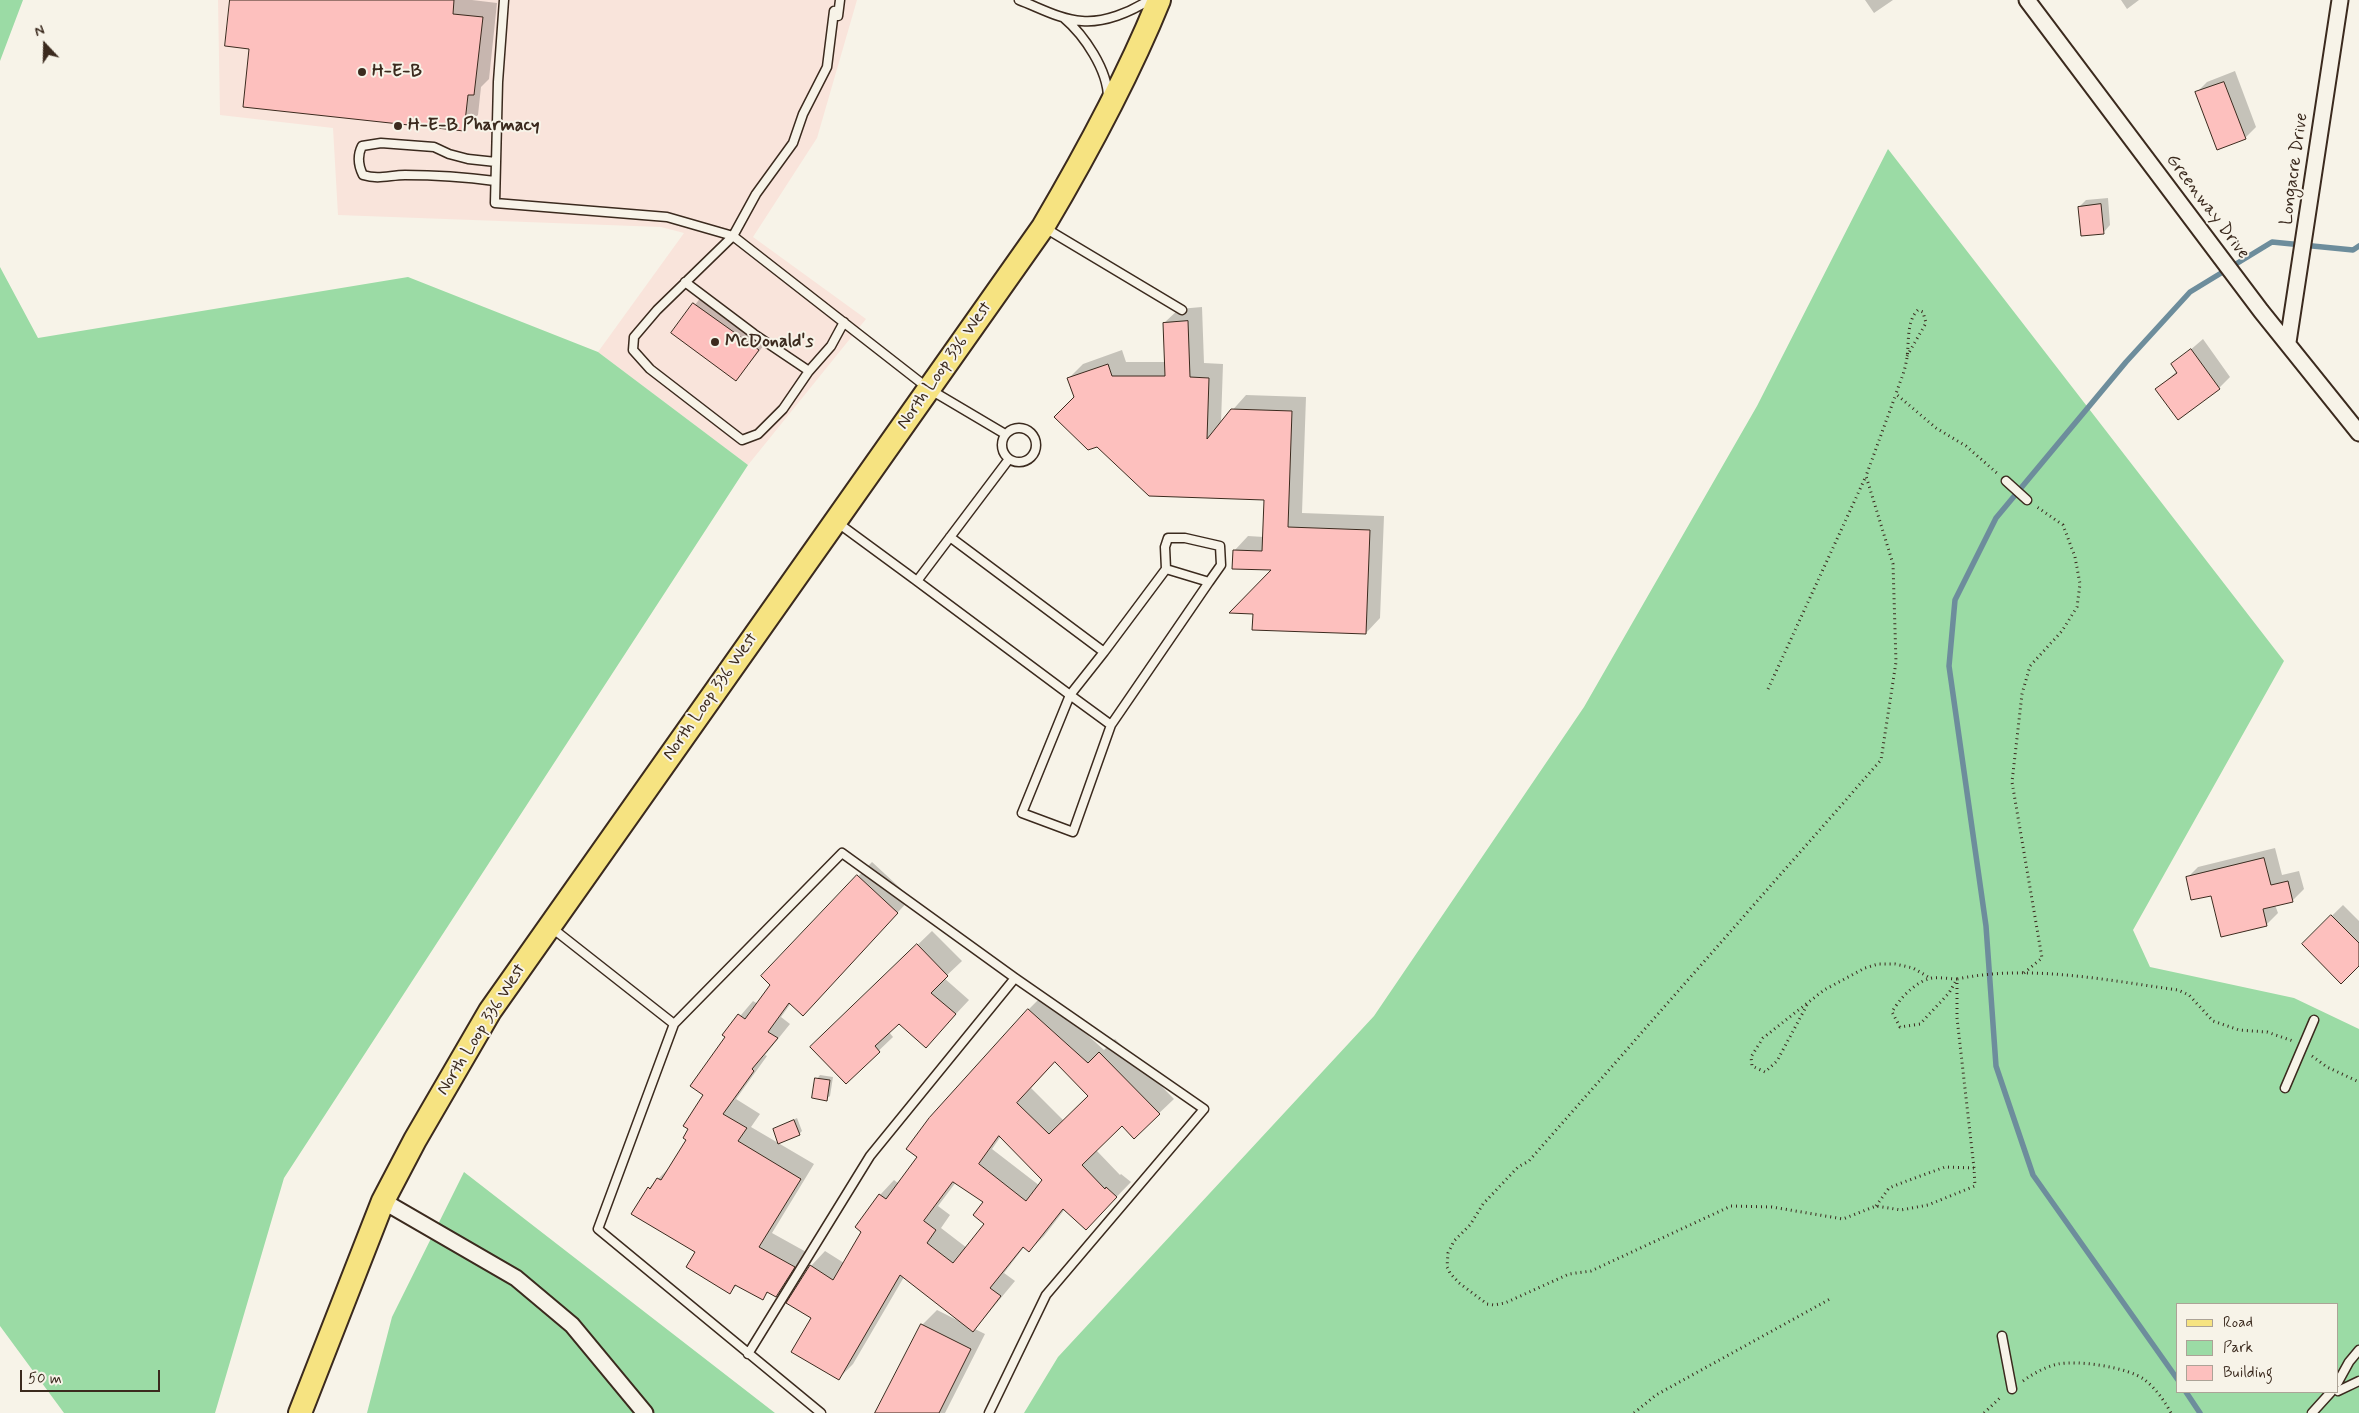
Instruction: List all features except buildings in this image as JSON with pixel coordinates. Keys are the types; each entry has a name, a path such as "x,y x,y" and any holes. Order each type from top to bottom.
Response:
{"main road":[{"name":"North Loop 336 West","path":"300,1413 383,1201 415,1140 490,1011 548,926 836,522 1043,227 1108,112 1141,46 1160,0"}],"street":[{"name":"Greenway Drive","path":"2027,0 2261,311 2288,342 2359,433"},
{"name":"Longacre Drive","path":"2288,342 2340,0"},
{"path":"383,1201 516,1278 572,1324 645,1413"}],"lane":[{"path":"504,0 498,82 494,203 667,217 733,236 929,389 1005,434"},
{"path":"840,0 838,16 834,11 827,66 803,114 793,144 756,194 733,236 657,310 634,337 633,350 650,369 742,440 758,434 783,409 809,371 831,346 844,322"},
{"path":"1019,0 1082,21 1111,18 1137,8 1148,0"},
{"path":"1060,15 1077,29 1095,56 1108,92 1108,112"},
{"path":"495,181 453,175 400,175 376,179 363,175 359,167 359,154 362,146 381,143 434,147 449,154 468,159 496,162"},
{"path":"1043,227 1182,310"},
{"path":"685,282 754,334 809,371"},
{"path":"1017,427 1030,430 1037,442 1034,455 1022,462 1009,459 1002,447 1005,434 1017,427"},
{"path":"917,581 1009,459"},
{"path":"2006,481 2027,500"},
{"path":"836,522 1111,725"},
{"path":"950,537 1104,652"},
{"path":"1168,538 1184,538 1220,546 1221,565 1111,725 1073,832 1022,813 1070,695 1166,570 1165,547 1168,538"},
{"path":"1166,570 1209,582"},
{"path":"821,1413 598,1229 674,1024 842,853 1014,978 1204,1109 1046,1295 989,1413"},
{"path":"548,926 674,1024"},
{"path":"748,1354 870,1156 1014,978"},
{"path":"2285,1088 2314,1020"},
{"path":"2002,1336 2012,1389"},
{"path":"2339,1380 2349,1362 2359,1350"},
{"path":"2339,1391 2359,1381"},
{"path":"2312,1413 2330,1393"},
{"path":"2325,1400 2336,1393"}],"path":[{"path":"1768,689 1866,476 1896,394 1907,356 1913,315 1918,310 1923,312 1926,323 1907,356"},
{"path":"1896,394 1936,428 1966,446 2006,481"},
{"path":"1866,476 1894,564 1896,662 1881,760 1529,1161 1518,1167 1484,1204 1470,1226 1454,1241 1448,1254 1447,1266 1459,1283 1487,1304 1494,1305 1505,1303 1570,1274 1591,1271 1731,1206 1772,1207 1843,1219 1876,1206 1901,1210 1953,1196 1974,1186 1974,1168 1957,1018 1957,979"},
{"path":"2024,974 2042,958 2012,782 2022,694 2030,666 2062,631 2077,607 2080,584 2075,557 2063,525 2027,500"},
{"path":"1807,1005 1777,1061 1765,1072 1752,1066 1751,1057 1763,1038 1824,990 1865,968 1878,964 1895,964 1913,968 1931,978 1957,979 2024,974 2064,974 2178,990 2188,995 2213,1021 2239,1030 2267,1032 2295,1042 2327,1067 2359,1082"},
{"path":"1931,978 1913,988 1899,1000 1892,1012 1900,1027 1920,1024 1950,993 1957,979"},
{"path":"1876,1206 1889,1188 1904,1182 1945,1167 1974,1168"},
{"path":"1634,1413 1656,1395 1830,1299"},
{"path":"1984,1413 2031,1375 2058,1364 2108,1367 2127,1371 2144,1379 2161,1396 2171,1413"}],"shaded area":[{"path":"218,0 857,0 817,138 753,237 866,319 748,465 598,352 684,233 661,227 338,215 333,128 220,115"}],"green space":[{"path":"0,0 23,0 0,61"},
{"path":"1888,149 2284,661 2133,930 2150,967 2294,998 2359,1029 2359,1413 1024,1413 1058,1357 1374,1016 1584,707 1757,406"},
{"path":"0,267 38,338 408,277 598,352 748,465 284,1178 215,1413 64,1413 0,1326"},
{"path":"464,1172 775,1413 367,1413 392,1317"}],"waterway":[{"path":"2176,1377 2033,1175 1996,1066 1986,926 1949,666 1955,600 1996,518 2126,362 2190,292 2272,242 2353,250 2359,246"},
{"path":"2187,1393 2200,1413"}],"place":[{"name":"H-E-B","path":"362,72"},
{"name":"H-E-B Pharmacy","path":"398,126"},
{"name":"McDonald's","path":"715,342"}]}
